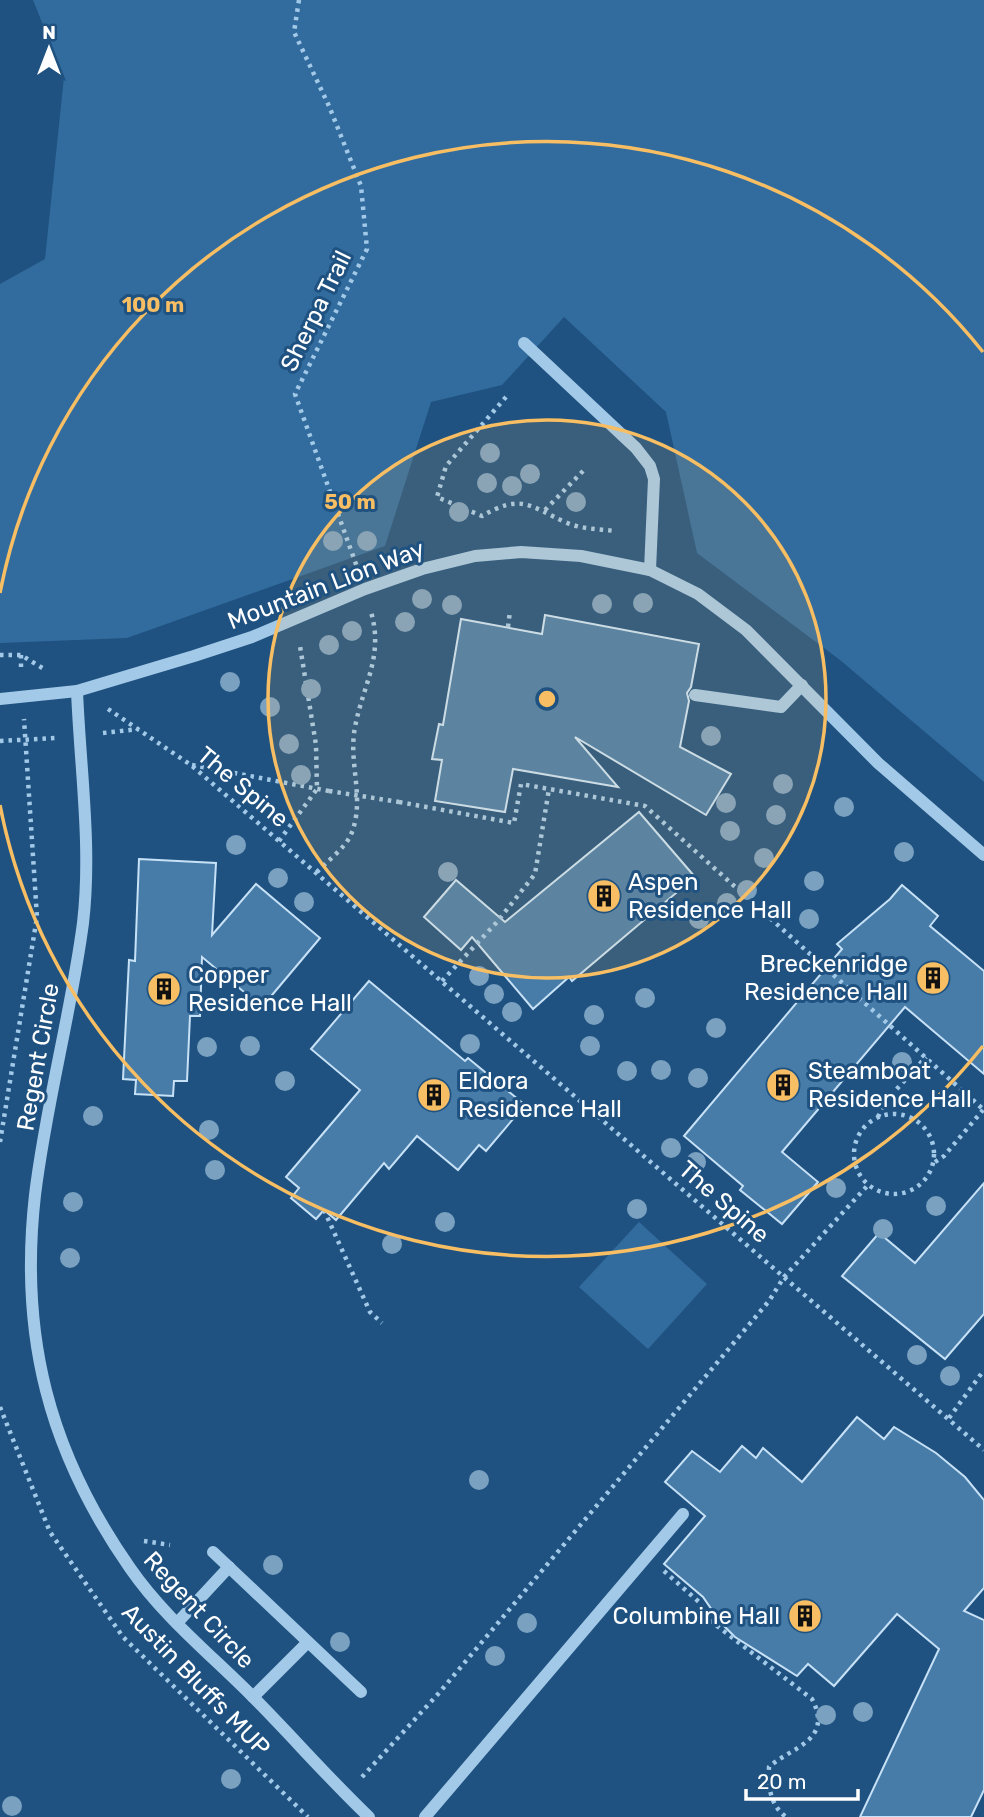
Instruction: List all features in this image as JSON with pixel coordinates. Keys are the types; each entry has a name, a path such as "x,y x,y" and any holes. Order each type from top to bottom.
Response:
{"street":[{"path":"524,343 636,448 650,466 655,494 650,570"},
{"name":"Mountain Lion Way","path":"0,699 77,691 252,637 365,589 422,569 475,556 522,552 581,556 650,570 698,594 746,630 878,763 984,855"},
{"path":"695,695 780,707 802,685"},
{"name":"Regent Circle","path":"77,691 85,860 83,921 36,1192 31,1253 34,1326 49,1407 67,1460 88,1501 131,1571 177,1623 369,1817"},
{"path":"425,1817 683,1514"},
{"path":"214,1552 361,1692"},
{"path":"177,1623 229,1567"},
{"path":"253,1697 307,1643"}],"path":[{"name":"Sherpa Trail","path":"299,0 294,32 330,106 361,186 367,249 295,394 365,589 378,635 373,665 355,728 355,767 360,805 351,836 317,872"},
{"path":"506,397 446,466 437,497 482,516 509,504 545,510 578,526 615,531"},
{"path":"545,510 583,471"},
{"path":"508,627 510,611"},
{"path":"279,841 317,789 316,746 300,646"},
{"name":"The Spine","path":"0,655 20,654 191,765 984,1450"},
{"path":"0,741 25,742 37,918 0,1142"},
{"path":"191,765 514,823 522,784 645,806 984,1110 944,1156 934,1163"},
{"path":"442,981 497,922 535,874 549,789"},
{"path":"878,1117 903,1114 925,1127 935,1149 934,1163 929,1175 907,1192 880,1192 868,1185 855,1161 855,1148 858,1135 878,1117 885,1102 926,1057"},
{"path":"361,1778 566,1544 769,1301 784,1277 868,1185"},
{"path":"324,1210 370,1312 382,1323"},
{"path":"949,1418 984,1370"},
{"name":"Austin Bluffs MUP","path":"0,1407 50,1532 122,1637 308,1817"},
{"path":"140,1541 170,1545"},
{"path":"647,1557 699,1602 712,1622 812,1699 818,1710 817,1726 810,1739 795,1753 769,1767 770,1792 774,1804 786,1817"}],"shaded area":[{"path":"33,0 984,0 984,782 840,660 697,553 666,412 564,317 502,385 431,402 385,546 127,638 0,643 0,284 45,259 64,77"},
{"path":"639,1222 707,1284 648,1349 579,1287"}],"building":[{"path":"545,615 699,644 691,687 687,693 689,701 680,747 731,774 706,815 575,737 618,787 513,769 505,812 435,801 442,760 432,759 439,724 443,725 461,619 542,634"},
{"name":"Aspen Residence Hall","path":"639,812 695,877 572,981 569,977 533,1009 472,937 461,950 424,917 456,880 505,922"},
{"name":"Copper Residence Hall","path":"139,859 216,863 212,935 256,884 320,938 262,1007 202,957 200,1016 190,1016 187,1081 174,1081 173,1096 135,1094 136,1080 123,1079 129,960 135,961"},
{"path":"902,885 938,916 930,926 984,971 984,1074 905,1007 782,1152 818,1182 782,1224 740,1190 743,1186 684,1136 842,949 837,944 890,899"},
{"name":"Eldora Residence Hall","path":"369,981 465,1061 468,1058 525,1105 486,1151 479,1145 458,1170 417,1136 389,1169 384,1163 336,1220 324,1210 316,1219 291,1198 299,1188 286,1177 360,1090 311,1049"},
{"path":"984,1183 984,1314 945,1359 842,1276 879,1233 915,1263"},
{"name":"Columbine Hall","path":"857,1417 884,1439 894,1427 936,1453 965,1477 984,1500 984,1588 964,1611 984,1620 984,1790 971,1817 860,1817 939,1649 897,1614 834,1686 808,1664 797,1676 735,1637 721,1623 703,1597 664,1564 705,1516 665,1482 692,1451 720,1472 742,1446 756,1458 763,1448 802,1482"}],"place":[{"name":"Aspen Residence Hall","path":"604,896"},
{"name":"Breckenridge Residence Hall","path":"933,978"},
{"name":"Copper Residence Hall","path":"164,989"},
{"name":"Steamboat Residence Hall","path":"783,1085"},
{"name":"Eldora Residence Hall","path":"434,1095"},
{"name":"Columbine Hall","path":"805,1616"}]}
